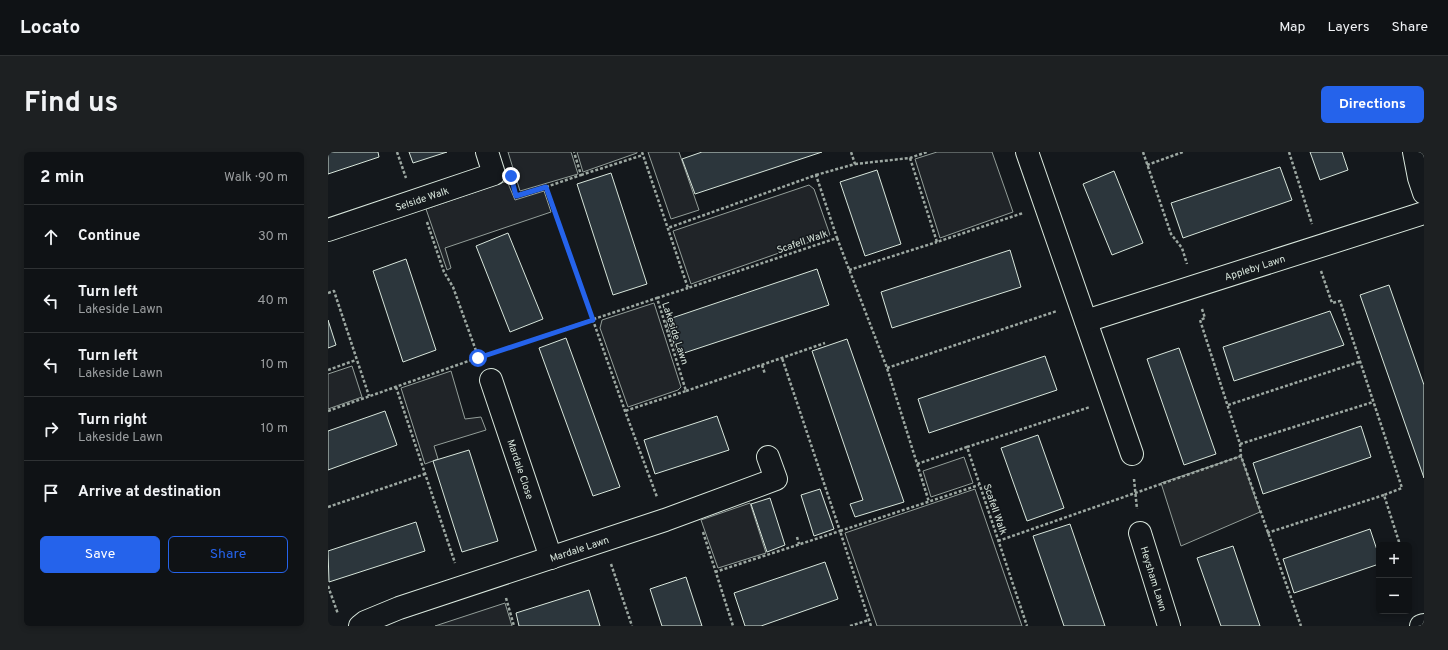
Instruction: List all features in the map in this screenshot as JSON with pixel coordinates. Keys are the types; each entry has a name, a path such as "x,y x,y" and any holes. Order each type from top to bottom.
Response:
{"street":[{"path":"487,152 494,174"},
{"path":"1028,152 1132,454"},
{"path":"1414,152 1419,178 1424,193"},
{"name":"Selside Walk","path":"328,230 494,174"},
{"name":"Appleby Lawn","path":"1082,312 1195,287 1424,213"},
{"name":"Mardale Close","path":"491,380 551,558"},
{"name":"Mardale Lawn","path":"360,626 365,622 399,608 665,520 776,480 768,457"},
{"name":"Heysham Lawn","path":"1140,533 1169,626"}],"path":[{"path":"574,152 582,175"},
{"path":"851,152 855,164"},
{"path":"668,228 816,175 855,164 910,158 927,152"},
{"path":"1143,152 1171,234 1182,248 1195,287 1205,318 1200,320 1240,444 1241,456 1300,626"},
{"path":"1147,165 1183,152"},
{"path":"1267,533 1402,488 1340,301 1332,303 1289,152"},
{"path":"494,174 511,176 516,196 642,154 688,288"},
{"path":"910,158 937,242"},
{"name":"Scafell Walk","path":"657,298 837,238 816,175"},
{"path":"546,187 625,412 665,520"},
{"path":"418,199 444,272 453,287 478,358"},
{"path":"849,270 1046,206"},
{"path":"837,238 887,368 928,502"},
{"path":"328,293 334,291 369,396"},
{"name":"Lakeside Lawn","path":"328,411 478,358 657,298 686,391"},
{"path":"887,368 1082,312"},
{"path":"625,412 825,343"},
{"path":"782,358 871,626"},
{"path":"328,370 356,360"},
{"path":"1228,405 1359,362"},
{"path":"762,365 765,374"},
{"path":"396,387 463,586"},
{"path":"917,464 1112,399"},
{"path":"1240,444 1373,402"},
{"name":"Scafell Walk","path":"967,447 1027,626"},
{"path":"1132,454 1140,533"},
{"path":"998,541 1241,456"},
{"path":"328,507 425,474"},
{"path":"715,572 979,485"},
{"path":"1384,495 1399,542"},
{"path":"696,509 733,626"},
{"path":"796,537 799,544"},
{"path":"604,540 632,626"},
{"path":"328,586 339,615"},
{"path":"850,626 869,620"}],"shaded area":[{"path":"508,152 571,152 578,174 520,191"},
{"path":"577,152 637,152 637,153 583,172"},
{"path":"648,152 679,152 699,210 671,219"},
{"path":"937,152 992,152 1013,212 940,238 915,159"},
{"path":"507,181 515,200 544,191 551,212 445,248 451,268 447,270 426,209"},
{"path":"809,185 814,189 830,235 691,284 673,231"},
{"path":"654,303 681,387 678,390 628,407 600,328 602,320"},
{"path":"352,366 362,397 328,409 328,374"},
{"path":"451,371 465,419 481,417 486,430 434,446 438,459 425,464 401,388"},
{"path":"1241,456 1260,512 1181,546 1161,483"},
{"path":"964,457 973,483 931,497 923,471"},
{"path":"975,489 1022,626 877,626 845,533"},
{"path":"750,503 766,553 718,568 701,520"},
{"path":"505,603 512,626 435,626"}],"building":[{"path":"328,152 378,152 379,157 328,174"},
{"path":"409,152 447,152 413,163"},
{"path":"702,152 822,152 695,194 682,159"},
{"path":"1310,152 1342,152 1348,170 1320,180"},
{"path":"1280,167 1292,200 1183,238 1171,203"},
{"path":"877,170 901,244 865,256 840,182"},
{"path":"1114,171 1143,243 1112,255 1083,184"},
{"path":"611,173 647,284 613,295 577,184"},
{"path":"508,233 543,319 510,332 476,246"},
{"path":"1010,250 1021,287 892,328 881,292"},
{"path":"406,259 436,350 403,362 373,271"},
{"path":"817,269 829,305 678,355 666,320"},
{"path":"1389,285 1424,385 1424,478 1360,295"},
{"path":"1330,311 1344,345 1234,381 1223,347"},
{"path":"328,320 336,345 328,348"},
{"path":"566,338 620,487 593,496 539,348"},
{"path":"847,339 904,502 855,517 850,504 863,500 812,351"},
{"path":"1179,348 1216,454 1184,465 1147,359"},
{"path":"1045,356 1057,390 929,433 918,399"},
{"path":"385,411 397,445 328,470 328,431"},
{"path":"717,416 729,450 655,474 644,440"},
{"path":"1361,426 1371,457 1263,494 1253,463"},
{"path":"1038,435 1064,508 1027,521 1001,448"},
{"path":"469,450 498,541 462,552 433,461"},
{"path":"820,489 834,529 814,536 801,495"},
{"path":"770,498 785,545 767,552 751,504"},
{"path":"416,522 425,551 329,582 328,551"},
{"path":"1070,524 1105,626 1064,626 1033,536"},
{"path":"1370,529 1376,547 1376,565 1294,593 1283,559"},
{"path":"1233,546 1260,626 1221,626 1197,558"},
{"path":"825,562 838,599 761,626 745,626 734,593"},
{"path":"686,577 702,626 662,626 650,589"},
{"path":"589,590 600,626 519,626 516,613"}],"route":[{"path":"478,358 593,320 546,187 516,196 511,176"}]}
